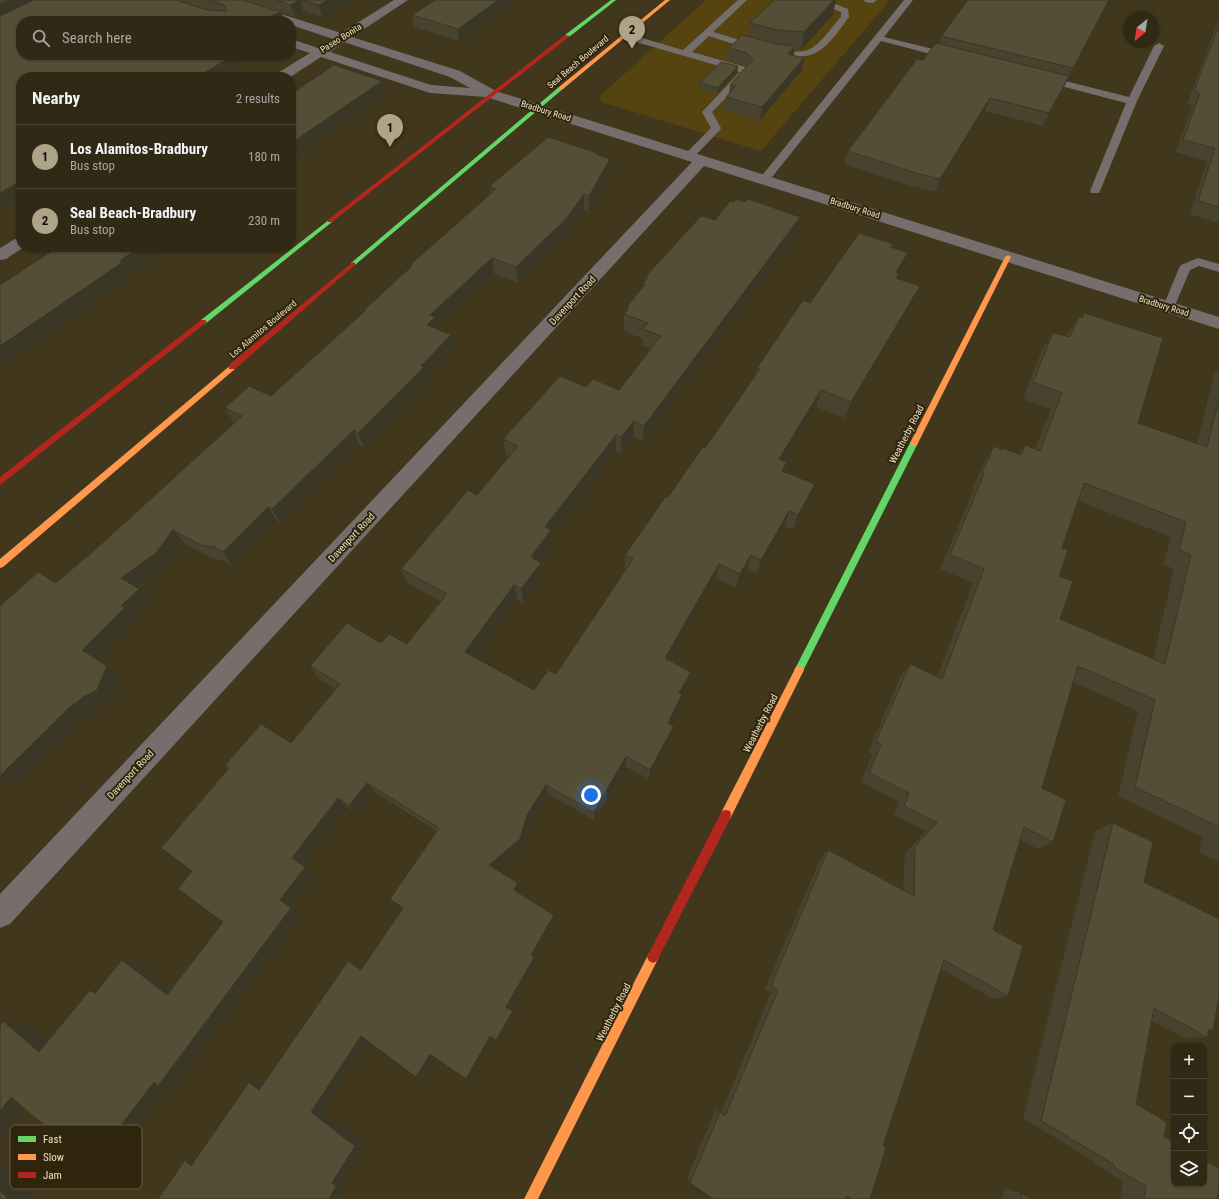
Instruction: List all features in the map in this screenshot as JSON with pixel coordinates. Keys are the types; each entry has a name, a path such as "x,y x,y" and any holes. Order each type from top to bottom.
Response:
{"main road":[{"path":"296,248 491,94 614,0"},
{"name":"Seal Beach Boulevard","path":"539,109 668,0"},
{"name":"Los Alamitos Boulevard","path":"0,564 539,109"},
{"path":"0,482 291,252"},
{"name":"Weatherby Road","path":"531,1199 1008,257"}],"street":[{"name":"Bradbury Road","path":"225,0 276,16"},
{"name":"Paseo Bonita","path":"288,72 402,0"},
{"name":"Bradbury Road","path":"296,22 455,74 491,94 1219,323"},
{"name":"Bradbury Road","path":"296,45 430,89 491,94"},
{"name":"Davenport Road","path":"0,914 695,158"},
{"path":"0,255 16,245"}],"lane":[{"path":"685,53 743,0"},
{"path":"707,33 780,52 799,54 810,52 819,45 845,17 845,11 840,8 811,0"},
{"path":"868,0 873,0"},
{"path":"764,180 910,0"},
{"path":"625,36 745,71 744,75 707,112 716,128 695,158"},
{"path":"879,38 956,57"},
{"path":"1095,191 1132,102 1158,48"},
{"path":"1032,76 1132,102"},
{"path":"1168,307 1185,268 1198,262 1219,268"}],"shaded area":[{"path":"706,0 890,0 761,151 602,102 600,96"}],"building":[{"path":"0,0 9,0 0,4"},
{"path":"34,0 176,0 207,10 226,11 227,9 224,5 210,0 242,0 281,11 272,16 16,16 16,60 226,60 205,72 16,72 16,184 0,193 0,16"},
{"path":"276,0 299,0 291,5"},
{"path":"301,0 328,0 319,5"},
{"path":"435,0 499,0 458,29 412,15"},
{"path":"774,0 834,0 804,32 778,30 750,23"},
{"path":"968,0 1109,0 1073,68 941,36"},
{"path":"1219,25 1219,207 1198,201 1215,148 1183,140 1200,93 1194,91"},
{"path":"742,35 777,44 795,46 788,54 804,58 762,107 726,97 736,86 730,85 753,59 747,53 729,48"},
{"path":"936,43 1069,76 1049,113 990,98 940,179 916,173 848,151 917,59 923,60"},
{"path":"721,62 738,66 718,88 700,83"},
{"path":"334,65 382,81 296,140 296,91"},
{"path":"548,137 597,153 596,154 610,159 589,196 584,194 567,218 516,267 492,258 430,315 435,317 427,325 451,335 421,366 424,367 358,433 354,430 272,509 268,507 223,552 214,547 201,545 173,530 156,553 121,578 139,589 121,606 125,608 82,650 107,666 97,690 83,697 75,704 74,703 0,776 0,606 38,572 56,583 87,557 242,416 225,408 249,386 271,396 366,310 364,310 412,266 410,265 496,189 490,186"},
{"path":"736,199 745,202 748,199 800,217 644,426 634,421 621,437 616,435 545,527 551,530 531,557 541,563 521,589 514,585 465,652 534,690 548,670 556,674 633,559 625,555 666,496 668,497 703,447 705,448 760,369 757,368 803,300 810,303 859,233 893,244 891,247 908,253 896,272 899,273 896,278 920,286 851,402 821,390 779,459 787,462 782,471 815,484 798,515 789,511 761,560 751,555 740,574 719,564 665,658 691,672 679,693 682,695 668,723 674,726 650,770 626,756 594,812 546,785 527,815 520,839 489,865 518,883 514,890 554,915 531,955 534,958 506,1007 513,1011 496,1040 490,1036 466,1079 430,1054 416,1077 361,1036 311,1112 355,1146 332,1183 336,1186 329,1199 158,1199 185,1160 191,1166 249,1082 259,1090 348,961 361,970 403,908 390,899 439,828 367,783 349,806 338,798 292,858 305,867 280,900 291,908 158,1086 154,1082 121,1125 44,1125 11,1097 0,1111 0,1025 3,1021 39,1052 90,990 95,993 122,960 167,995 223,922 178,889 192,871 161,848 229,768 225,765 261,724 291,743 340,684 310,666 347,623 381,643 389,634 407,644 447,594 401,569 468,490 477,495 518,446 503,439 560,376 586,387 593,379 619,390 661,336 643,329 648,323 624,314 629,308 627,307 645,284 643,283 648,278 645,277 701,216 715,220 730,201 734,202"},
{"path":"50,252 132,252 120,261 123,262 0,346 0,285"},
{"path":"1084,313 1163,338 1138,423 1207,447 1219,399 1219,827 1135,787 1155,700 1078,666 1042,788 1066,800 1053,842 1024,827 993,930 1023,946 1008,996 944,960 883,1146 886,1148 870,1199 852,1199 847,1196 846,1199 713,1199 690,1183 720,1112 725,1116 778,990 771,986 828,850 914,896 915,846 937,823 904,806 909,793 869,773 881,744 876,741 910,664 942,679 984,569 950,555 984,474 982,473 994,446 1002,450 1002,448 1021,455 1025,445 1040,451 1062,393 1033,382 1053,333 1070,337 1079,316 1082,318","holes":["1084,483 1186,522 1179,550 1191,555 1165,664 1060,619 1073,581 1059,576 1068,550 1062,548"]},
{"path":"1113,823 1153,842 1144,882 1219,919 1219,996 1213,1031 1209,1029 1207,1037 1154,1008 1136,1104 1167,1122 1164,1137 1171,1140 1171,1187 1207,1187 1207,1162 1219,1168 1217,1199 1144,1199 1146,1186 1114,1167 1115,1165 1041,1121"},
{"path":"0,1191 8,1199 0,1199"},
{"path":"1022,1194 1031,1199 1021,1199"}],"traffic: fast":[{"path":"567,36 614,0"},
{"path":"353,264 561,88"},
{"path":"296,248 330,221"},
{"path":"203,322 291,252"},
{"path":"799,670 914,443"}],"traffic: slow":[{"path":"561,88 668,0"},
{"path":"914,443 1008,257"},
{"path":"0,564 232,367"},
{"path":"726,815 799,670"},
{"path":"531,1199 653,957"}],"traffic: jam":[{"path":"330,221 567,36"},
{"path":"232,367 353,264"},
{"path":"0,482 203,322"},
{"path":"653,957 726,815"}],"place":[{"name":"Seal Beach-Bradbury","path":"632,49"},
{"name":"Los Alamitos-Bradbury","path":"390,147"}]}
